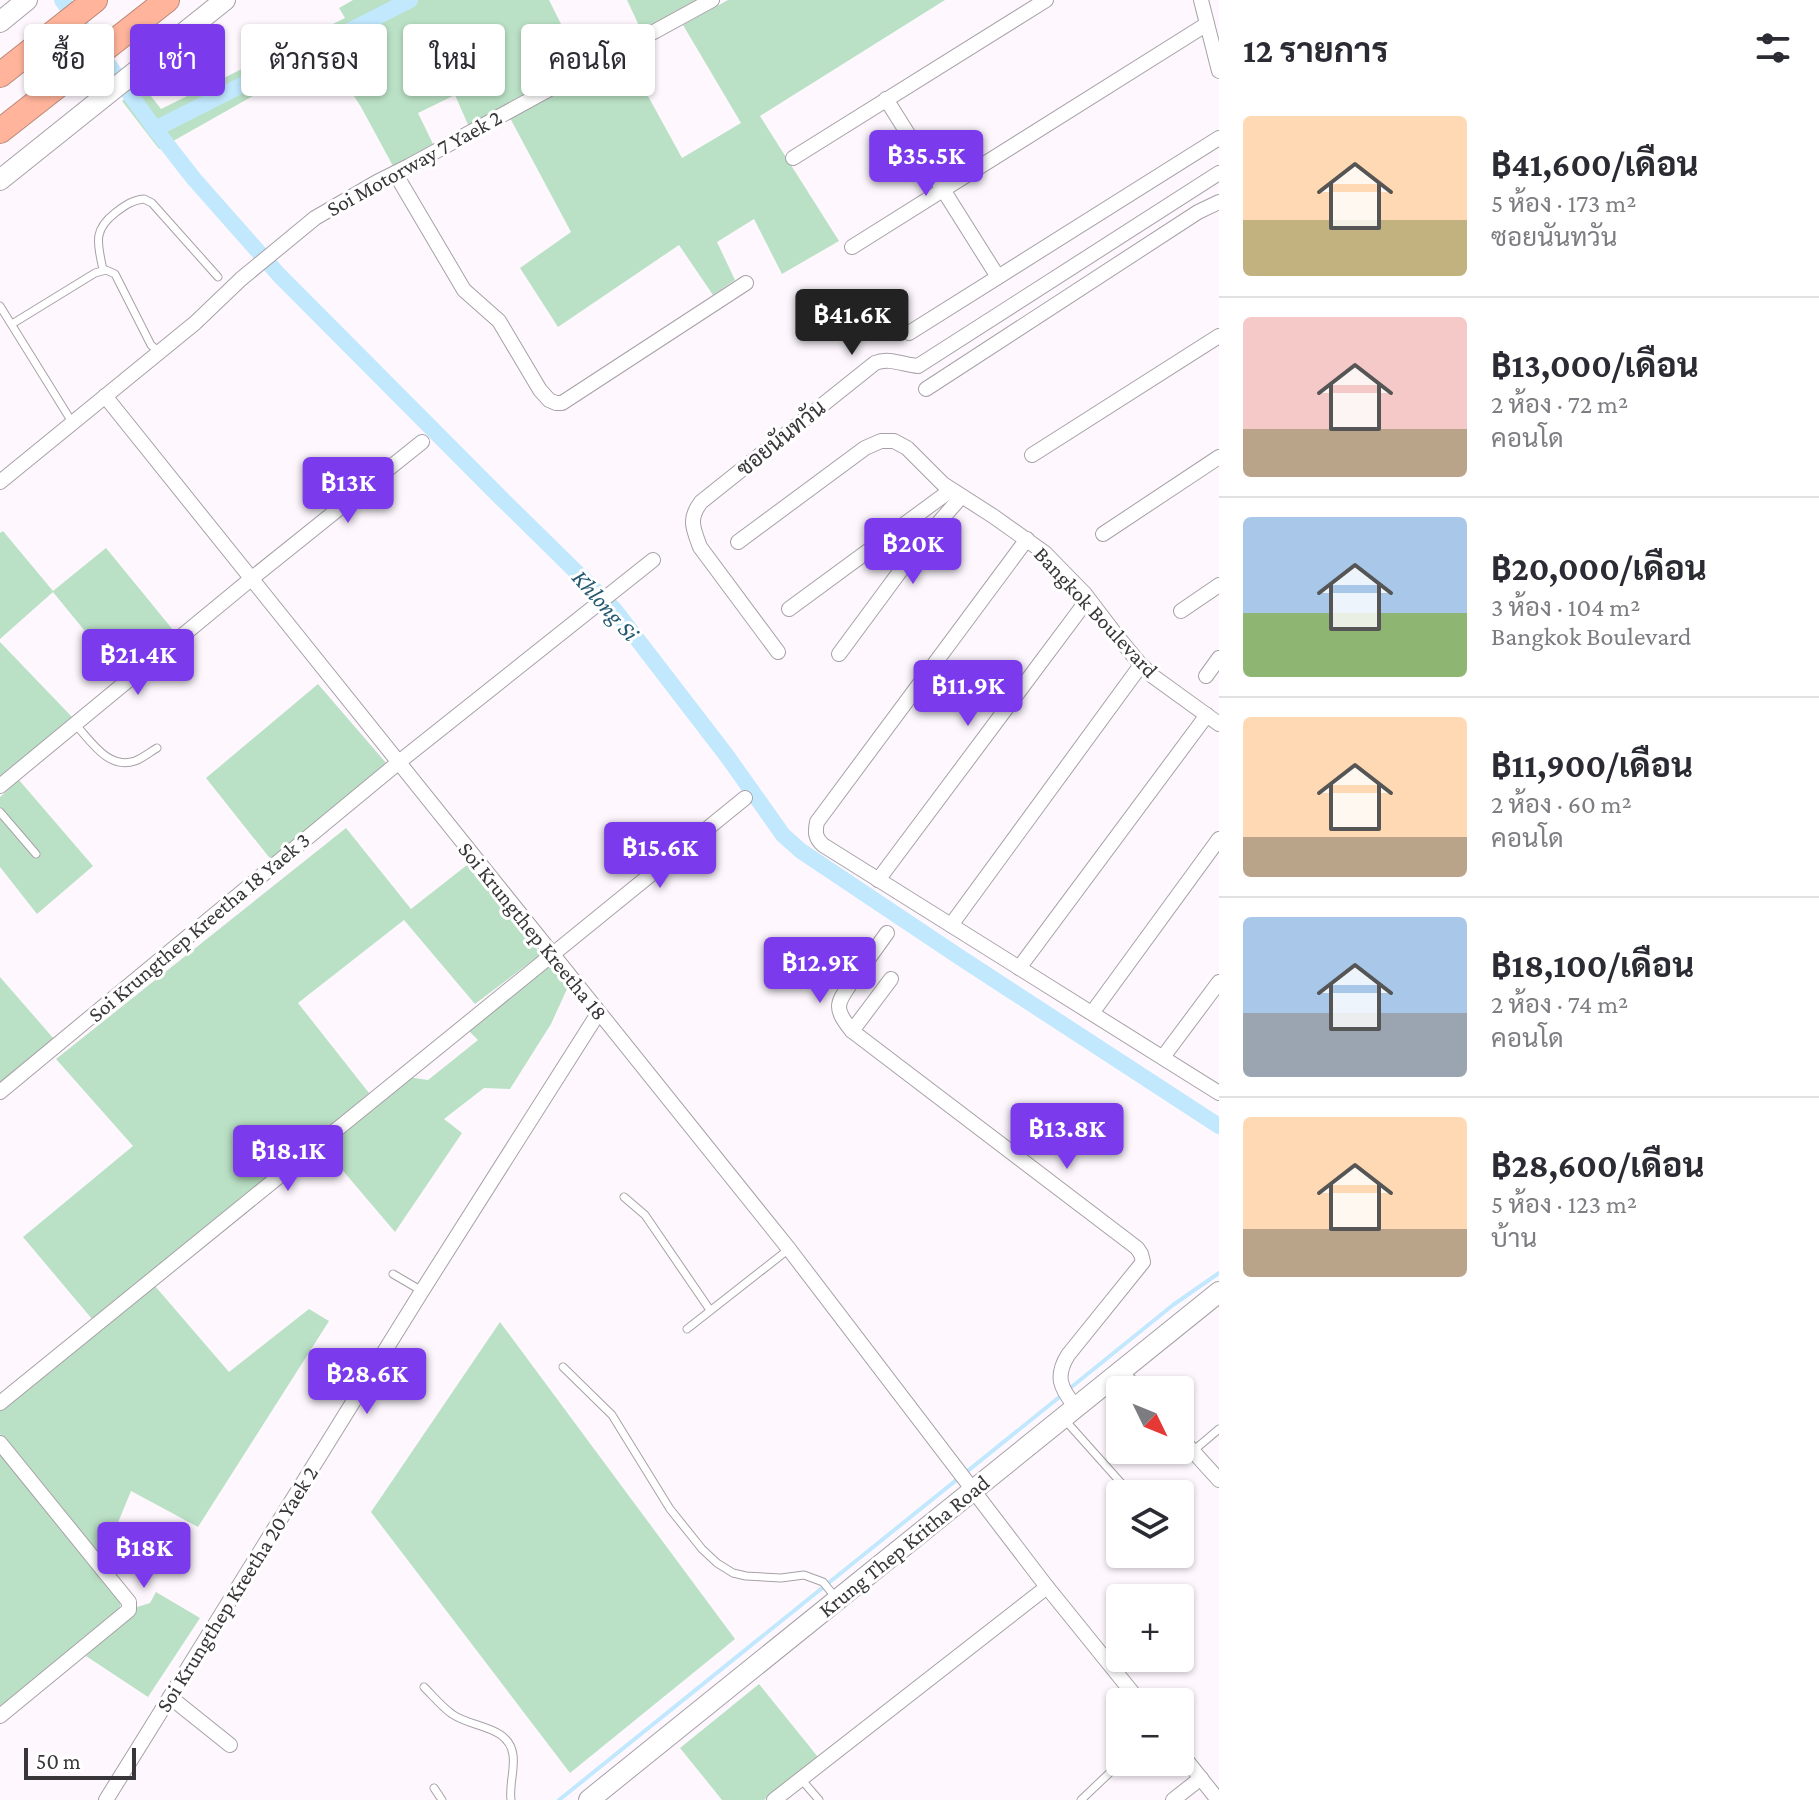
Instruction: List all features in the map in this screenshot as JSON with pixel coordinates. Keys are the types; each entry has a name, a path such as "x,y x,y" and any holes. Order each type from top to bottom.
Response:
{"highway":[{"path":"0,75 95,0"},
{"path":"0,131 167,0"}],"main road":[{"path":"0,22 27,0"},
{"path":"0,180 225,0"},
{"name":"Krung Thep Kritha Road","path":"589,1800 835,1596 965,1480 1067,1402 1120,1371 1219,1292"}],"street":[{"name":"Soi Motorway 7 Yaek 2","path":"0,482 195,323 315,218 712,0"},
{"path":"793,158 1046,0"},
{"path":"1201,0 1219,71"},
{"path":"852,247 1207,24"},
{"path":"886,99 998,277"},
{"path":"909,333 1219,138"},
{"path":"395,173 464,290 499,321 540,390 556,403 562,403 746,283"},
{"name":"ซอยนันทวัน","path":"778,652 700,547 692,526 693,512 701,502 875,363 883,360 918,366 1219,173"},
{"path":"926,389 1198,212 1219,202"},
{"path":"1032,455 1219,336"},
{"name":"Soi Krungthep Kreetha 18","path":"105,396 789,1249 906,1405 1129,1688"},
{"name":"Bangkok Boulevard","path":"738,542 865,448 881,441 894,441 907,448 956,493 1027,539 1060,566 1141,665 1213,720"},
{"path":"0,786 422,442"},
{"path":"1103,534 1219,457"},
{"path":"789,609 956,493"},
{"path":"839,654 956,493"},
{"path":"1027,539 817,822 817,839 1219,1093"},
{"name":"Soi Krungthep Kreetha 18 Yaek 3","path":"0,1092 399,762 653,560"},
{"path":"1181,611 1219,585"},
{"path":"878,880 1088,599"},
{"path":"1206,676 1219,658"},
{"path":"951,925 1141,665"},
{"path":"1019,968 1213,720"},
{"path":"0,1403 745,798"},
{"path":"1092,1013 1219,839"},
{"path":"869,958 887,933"},
{"path":"855,977 841,999 839,1009 840,1016 852,1031 1141,1254 1143,1262 1061,1366 1059,1377 1067,1402"},
{"path":"852,1031 891,979"},
{"path":"1163,1057 1219,982"},
{"name":"Soi Krungthep Kreetha 20 Yaek 2","path":"106,1800 599,1012"},
{"path":"1120,1371 1125,1376"},
{"path":"0,1443 129,1602 129,1610 0,1716"},
{"path":"1194,1452 1219,1480"},
{"path":"774,1800 1047,1587"},
{"path":"170,1697 230,1745"},
{"path":"1194,1769 1218,1800"},
{"path":"1173,1800 1201,1778"}],"lane":[{"path":"103,270 98,241 102,225 128,204 144,199 152,203 218,277"},
{"path":"12,324 103,270 115,274 151,345 158,351"},
{"path":"0,306 72,422"},
{"path":"75,724 108,759 116,762 137,760 157,748"},
{"path":"0,812 36,854"},
{"path":"624,1197 645,1215 710,1310"},
{"path":"687,1329 789,1249"},
{"path":"393,1274 422,1291"},
{"path":"563,1367 612,1415 670,1509 717,1563 733,1573 746,1576 781,1578 804,1575 823,1582 835,1596"},
{"path":"344,1368 366,1381"},
{"path":"1067,1402 1121,1480"},
{"path":"1194,1450 1219,1429"},
{"path":"424,1687 454,1716 485,1726 506,1740 513,1754 511,1800"},
{"path":"1081,1800 1106,1776"},
{"path":"801,1779 819,1800"},
{"path":"434,1788 442,1800"}],"green space":[{"path":"353,0 549,0 561,24 521,24 521,96 524,96 469,127 455,96 505,96 505,24 403,24 403,96 453,96 418,113 433,144 393,166 354,96 387,96 387,24 333,24 345,18 339,8"},
{"path":"627,0 696,0 652,24 638,24"},
{"path":"728,0 945,0 760,116 839,241 782,274 754,219 717,242 735,280 713,295 679,245 558,327 520,268 571,232 510,118 551,96 648,96 682,158 741,123 683,25"},
{"path":"241,69 241,96 253,96 159,149 122,101 130,95 151,96 161,109 187,96 225,96 225,77"},
{"path":"3,531 53,591 106,548 178,636 124,679 53,592 0,639 0,533"},
{"path":"0,642 73,718 0,779"},
{"path":"318,684 387,764 272,861 206,778"},
{"path":"19,780 93,866 37,914 0,867 0,797"},
{"path":"346,828 411,909 467,865 541,954 475,1004 404,920 298,1003 369,1093 92,1319 23,1237 133,1146 56,1059"},
{"path":"548,962 567,989 551,1024 510,1089 484,1088 444,1119 462,1133 395,1232 322,1146 408,1077 428,1080 478,1040 467,1029"},
{"path":"0,977 54,1039 0,1085"},
{"path":"155,1286 229,1372 309,1309 329,1321 198,1527 131,1491 103,1559 0,1434 0,1411"},
{"path":"500,1322 735,1639 570,1773 371,1512"},
{"path":"0,1454 121,1602 118,1614 0,1710"},
{"path":"156,1592 200,1618 148,1697 86,1656 137,1607 150,1603"},
{"path":"759,1684 818,1757 764,1800 722,1800 680,1748"}],"waterway":[{"name":"Khlong Si","path":"62,0 194,179 279,275 614,609 727,756 783,835 801,851 961,958 1219,1126"},
{"path":"155,129 410,0"},
{"path":"1069,1389 1173,1305 1219,1273"},
{"path":"559,1800 1062,1395"}],"tunnel":[{"path":"855,977 869,958"}]}
